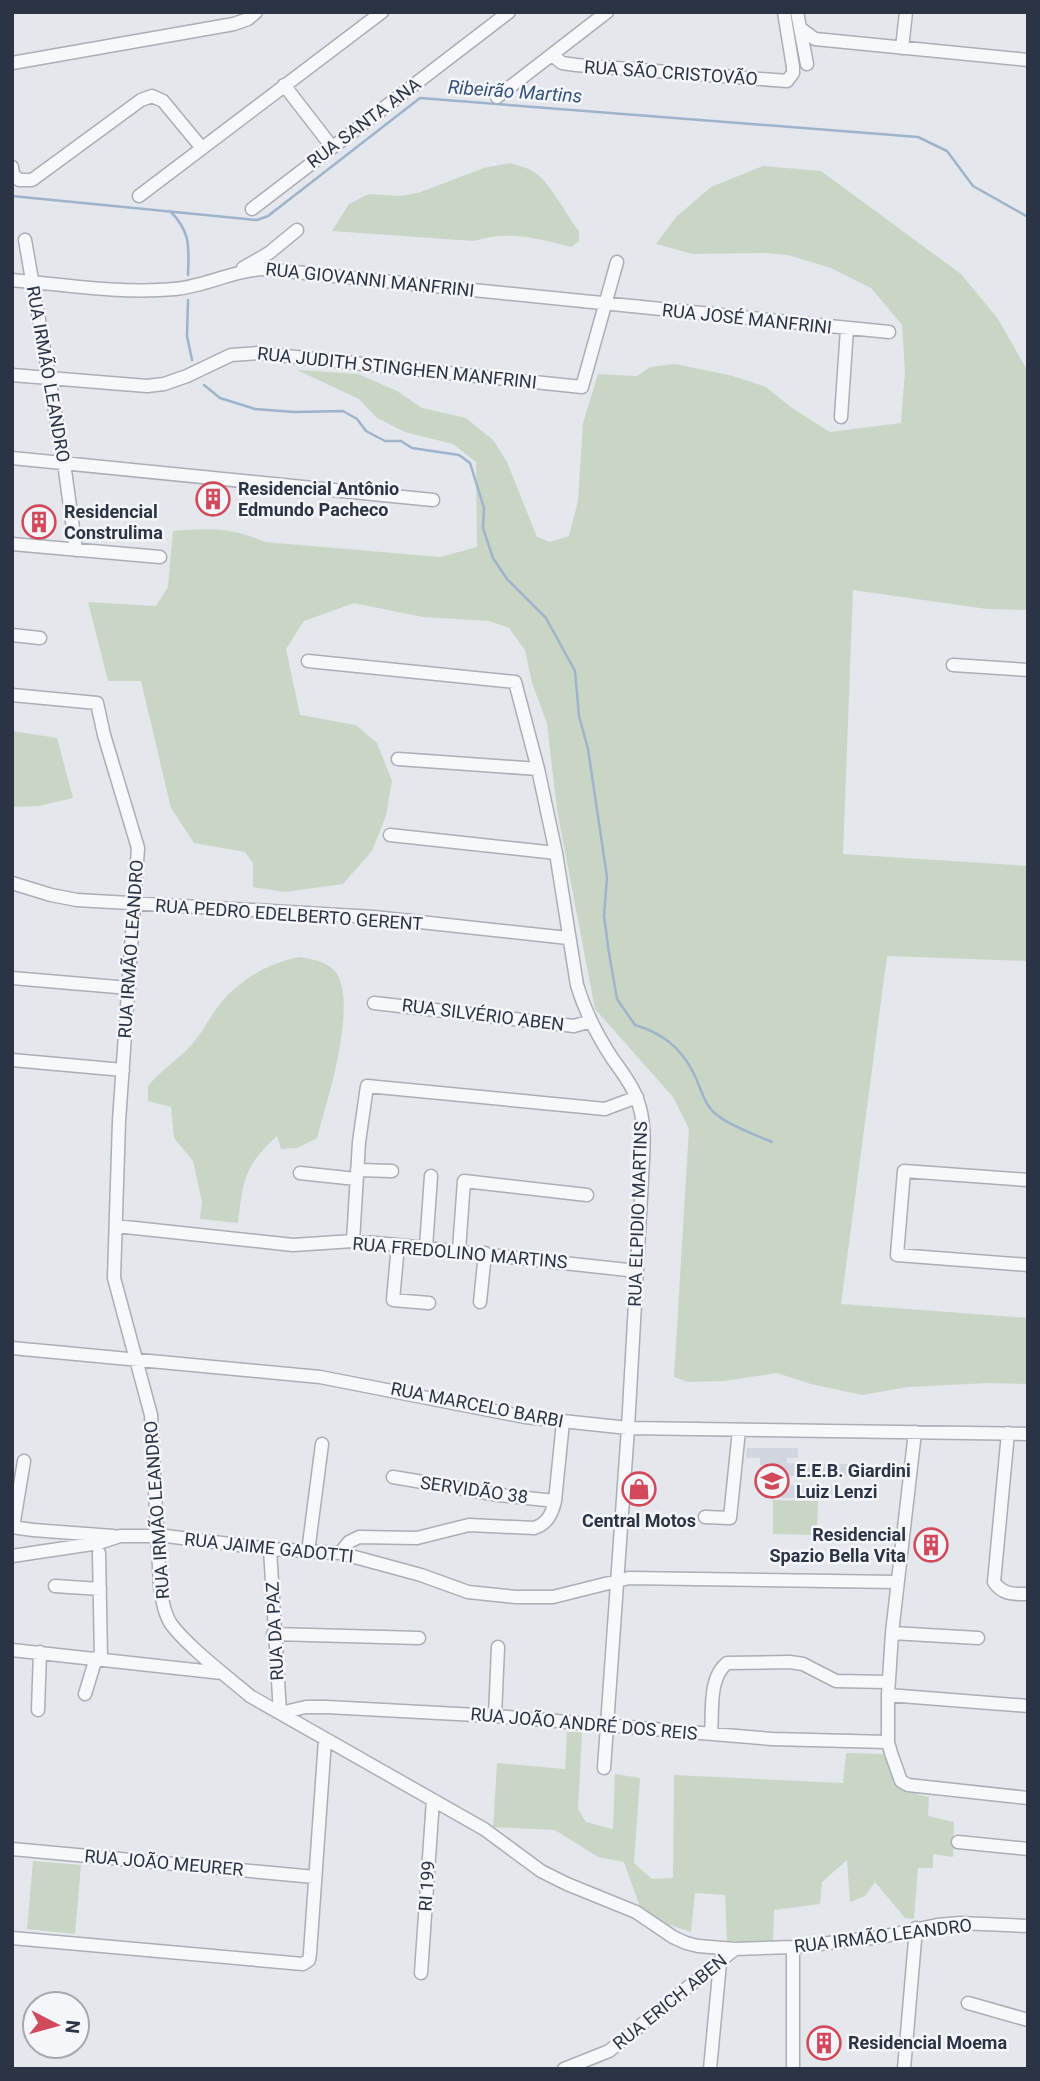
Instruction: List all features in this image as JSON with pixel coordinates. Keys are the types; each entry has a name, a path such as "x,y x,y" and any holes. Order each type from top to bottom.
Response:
{"street":[{"path":"12,63 234,24 256,12"},
{"path":"139,196 382,12"},
{"name":"RUA SANTA ANA","path":"252,209 509,12"},
{"path":"497,97 607,12"},
{"path":"784,12 794,29 807,64"},
{"path":"794,29 797,12"},
{"path":"902,48 906,12"},
{"path":"794,29 815,38 1028,60"},
{"name":"RUA SÃO CRISTOVÃO","path":"552,55 562,63 576,65 783,81 791,77 794,29"},
{"path":"284,85 332,147"},
{"path":"13,171 24,181 38,176 141,100 152,96 163,101 201,147"},
{"path":"235,272 269,253 297,230"},
{"name":"RUA IRMÃO LEANDRO","path":"25,240 64,463 76,550"},
{"path":"604,304 617,262"},
{"name":"RUA GIOVANNI MANFRINI","path":"12,280 155,290 192,286 253,269 604,304"},
{"name":"RUA JOSÉ MANFRINI","path":"604,304 889,332"},
{"name":"RUA JUDITH STINGHEN MANFRINI","path":"12,375 147,386 187,376 230,355 258,353 583,387 604,304"},
{"path":"841,417 848,329"},
{"path":"12,458 433,500"},
{"path":"12,544 160,557"},
{"path":"12,635 40,638"},
{"name":"RUA ELPIDIO MARTINS","path":"307,661 514,682 538,769 556,853 577,985 591,1021 637,1097 644,1140 628,1428 604,1768"},
{"path":"953,665 1028,670"},
{"name":"RUA IRMÃO LEANDRO","path":"12,695 97,703 138,848 123,1070 114,1278 151,1415 160,1586 166,1614 176,1629 250,1696 484,1829 541,1871 636,1912 673,1937 698,1946 735,1949 793,1947 881,1937 916,1928 960,1923 1028,1926"},
{"path":"398,759 538,769"},
{"path":"390,835 556,853"},
{"name":"RUA PEDRO EDELBERTO GERENT","path":"12,883 78,901 363,917 568,938"},
{"path":"12,978 129,988"},
{"name":"RUA SILVÉRIO ABEN","path":"374,1003 574,1026 591,1021"},
{"path":"12,1060 123,1070"},
{"path":"353,1241 359,1142 367,1086 605,1109 637,1097"},
{"path":"300,1173 357,1175 392,1171"},
{"path":"1028,1180 904,1171 897,1255 1028,1265"},
{"path":"426,1247 430,1176"},
{"path":"459,1251 464,1181 587,1195"},
{"name":"RUA FREDOLINO MARTINS","path":"116,1226 292,1245 353,1241 426,1247 637,1271"},
{"path":"398,1245 393,1300 429,1303"},
{"path":"480,1302 485,1253"},
{"name":"RUA MARCELO BARBI","path":"12,1348 336,1379 514,1415 628,1428 1028,1434"},
{"path":"340,1553 349,1542 359,1537 417,1538 469,1525 534,1528 546,1522 555,1501 563,1422"},
{"path":"705,1517 730,1518 740,1430"},
{"path":"915,1432 897,1583 888,1689 888,1741 896,1770 901,1781 908,1785 1028,1798"},
{"path":"1008,1433 994,1582 999,1590 1007,1594 1028,1594"},
{"path":"308,1552 322,1444"},
{"path":"24,1461 13,1527 120,1536"},
{"name":"SERVIDÃO 38","path":"393,1477 499,1495 555,1501"},
{"name":"RUA JAIME GADOTTI","path":"12,1556 99,1543 120,1536 157,1535 270,1549 340,1553 421,1575 456,1589 492,1596 553,1597 629,1578 897,1583"},
{"name":"RUA DA PAZ","path":"270,1549 280,1713"},
{"path":"85,1694 99,1659 99,1553"},
{"path":"55,1586 100,1589"},
{"path":"892,1633 978,1638"},
{"path":"274,1634 419,1638"},
{"path":"495,1716 498,1647"},
{"path":"12,1650 223,1673"},
{"path":"38,1710 40,1652"},
{"path":"711,1734 715,1679 720,1668 727,1663 790,1662 803,1664 836,1681 1028,1706"},
{"name":"RUA JOÃO ANDRÉ DOS REIS","path":"280,1713 306,1707 327,1707 495,1716 772,1739 888,1741"},
{"path":"12,1938 303,1964 309,1960 310,1953 325,1740"},
{"name":"RI 199","path":"421,1973 433,1800"},
{"path":"958,1842 1028,1849"},
{"name":"RUA JOÃO MEURER","path":"12,1849 315,1877"},
{"path":"904,2069 916,1928"},
{"path":"793,1947 793,2069"},
{"name":"RUA ERICH ABEN","path":"564,2069 609,2051 646,2018 735,1949"},
{"path":"710,2069 720,1963"},
{"path":"968,2003 1028,2020"}],"shaded area":[{"name":"E.E.B. Giardini Luiz Lenzi","path":"747,1448 798,1448 798,1458 787,1458 787,1463 848,1464 848,1476 780,1476 780,1493 785,1493 785,1485 840,1486 840,1498 763,1498 763,1465 760,1465 760,1458 746,1458"}],"green space":[{"path":"510,163 531,170 545,181 579,231 579,241 571,247 534,238 510,236 474,241 332,231 349,204 369,194 401,196 418,193 484,168"},
{"path":"763,166 821,171 961,274 998,319 1026,368 1028,377 1028,610 987,609 853,590 843,854 1028,866 1028,961 887,956 841,1304 1028,1318 1028,1384 908,1387 862,1395 811,1384 777,1373 724,1381 688,1382 674,1377 689,1129 673,1097 595,1009 557,810 547,723 532,683 525,650 509,628 489,621 423,617 354,603 304,621 286,649 300,715 356,725 377,743 392,781 386,816 372,851 343,884 285,892 253,887 253,863 245,852 194,843 171,808 141,681 108,681 88,602 156,606 168,587 173,531 220,530 265,542 440,557 477,547 476,462 453,444 405,432 377,418 359,399 297,370 358,374 397,391 422,408 466,418 493,440 507,462 537,537 550,542 569,536 578,501 583,423 598,374 637,376 650,367 675,364 733,376 766,387 792,408 830,432 901,423 905,372 902,325 871,288 831,268 788,255 693,254 656,244 676,217 711,187"},
{"path":"12,731 57,738 73,798 39,806 12,807"},
{"path":"299,957 320,962 334,970 342,989 344,1009 333,1079 317,1138 297,1148 281,1149 277,1136 266,1147 247,1175 238,1223 200,1219 202,1202 193,1161 174,1138 171,1107 148,1101 148,1086 192,1044 220,1004 237,987 266,968"},
{"path":"773,1500 818,1501 817,1535 773,1534"},
{"path":"567,1732 582,1732 578,1809 586,1822 613,1829 615,1774 640,1778 634,1863 652,1879 673,1878 674,1775 843,1783 846,1753 886,1754 896,1780 903,1789 929,1797 928,1816 954,1822 953,1857 933,1854 933,1868 918,1868 914,1919 905,1918 875,1882 865,1896 850,1902 847,1860 822,1882 820,1904 774,1910 773,1941 727,1941 725,1895 695,1893 691,1932 667,1924 640,1907 624,1862 598,1857 555,1830 493,1827 497,1763 565,1769"},
{"path":"33,1861 81,1865 75,1934 27,1929"}],"waterway":[{"name":"Ribeirão Martins","path":"12,196 257,220 268,216 420,98 918,137 947,151 973,186 1028,217"},
{"path":"170,211 182,226 187,240 188,275"},
{"path":"188,300 187,336 192,360"},
{"path":"204,385 220,398 255,409 294,412 343,411 357,419 366,431 385,441 401,441 412,448 459,455 470,463 484,508 483,528 493,558 507,579 546,618 575,671 579,716 588,749 607,877 604,916 617,999 635,1025 662,1037 682,1055 712,1111 736,1127 772,1142"}],"place":[{"name":"Residencial Antônio Edmundo Pacheco","path":"213,499"},
{"name":"Residencial Construlima","path":"39,522"},
{"name":"E.E.B. Giardini Luiz Lenzi","path":"772,1481"},
{"name":"Central Motos","path":"639,1489"},
{"name":"Residencial Spazio Bella Vita","path":"931,1545"},
{"name":"Residencial Moema","path":"824,2043"}]}
